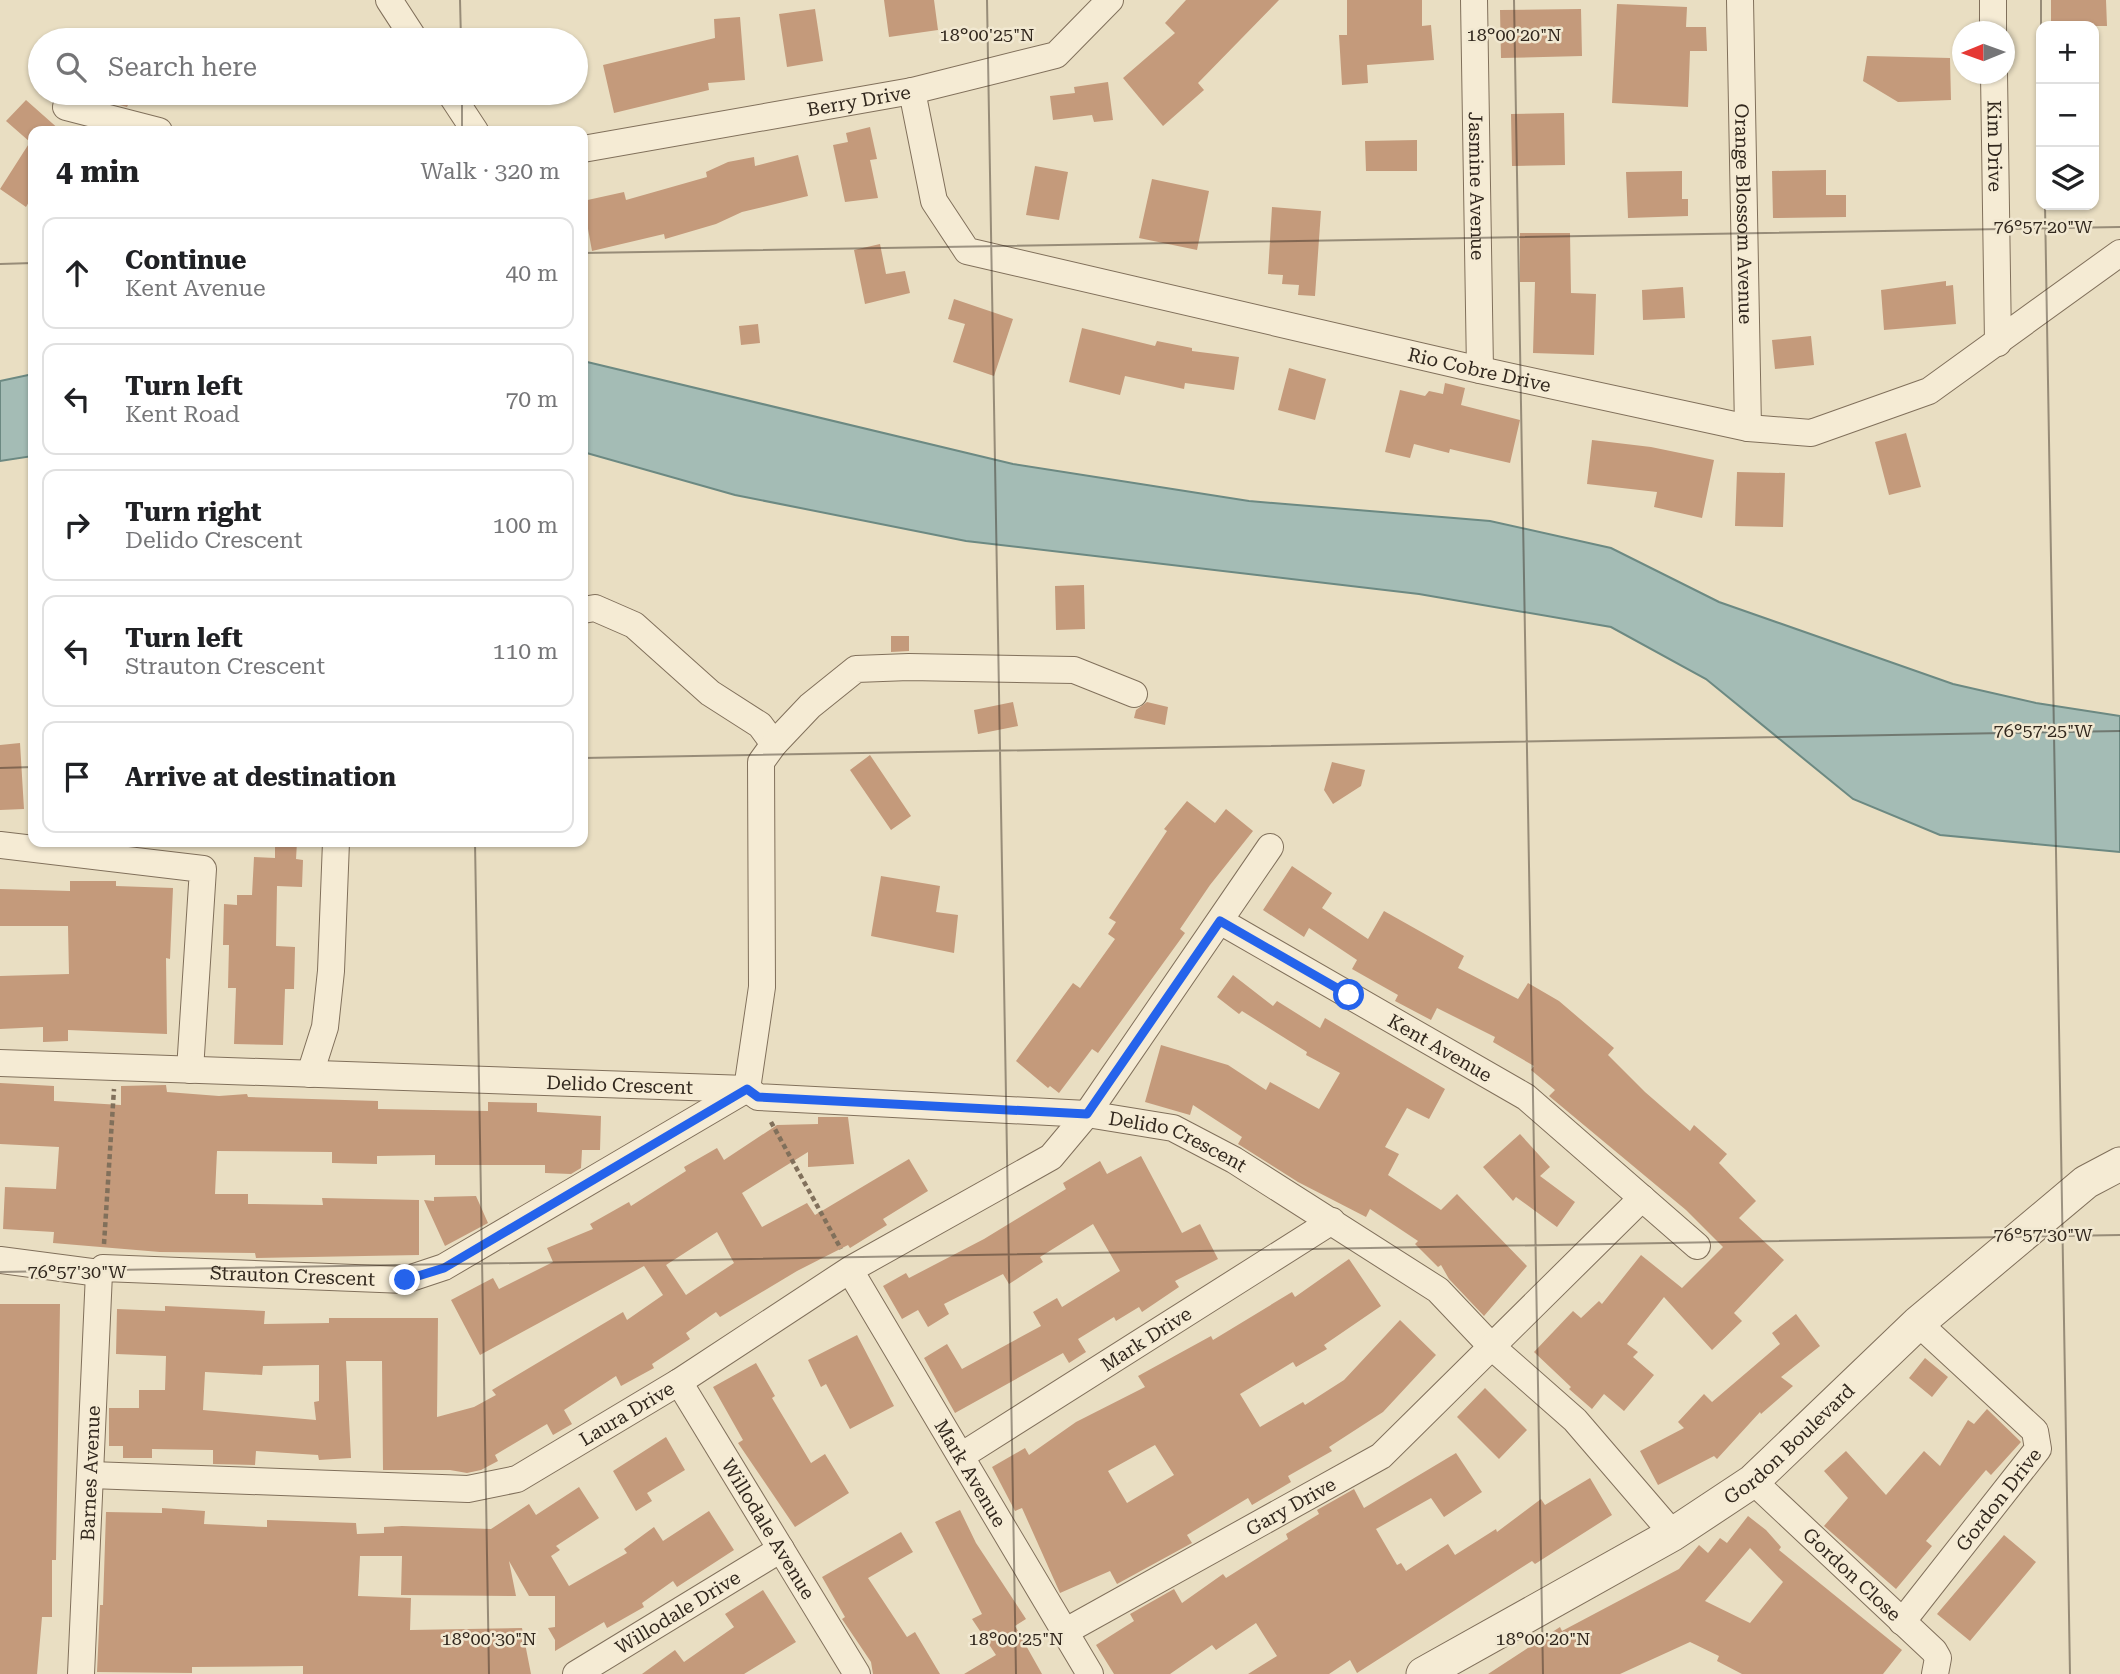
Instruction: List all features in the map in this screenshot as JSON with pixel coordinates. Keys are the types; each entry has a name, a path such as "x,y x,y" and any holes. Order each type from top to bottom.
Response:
{"street":[{"path":"389,0 407,28"},
{"name":"Berry Drive","path":"588,148 912,91 1056,55 1110,0"},
{"name":"Jasmine Avenue","path":"1474,0 1480,370"},
{"name":"Orange Blossom Avenue","path":"1740,0 1748,428"},
{"path":"1993,0 1993,21"},
{"name":"Kim Drive","path":"1994,84 1998,343"},
{"name":"Rio Cobre Drive","path":"912,91 934,201 967,251 1480,370 1748,428 1811,433 1929,391 2120,253"},
{"path":"458,105 472,126"},
{"path":"66,107 140,126"},
{"path":"588,609 595,608 634,625 710,693 760,725 774,744"},
{"path":"752,1093 762,987 761,762 810,706 856,669 1074,670 1134,694"},
{"path":"0,845 203,869 190,1070"},
{"path":"310,1074 325,1027 331,971 336,847"},
{"name":"Laura Drive","path":"91,1475 468,1489 517,1479 678,1382 851,1270 1051,1157 1087,1114 1270,847"},
{"name":"Kent Avenue","path":"1220,921 1526,1097 1697,1246"},
{"name":"Delido Crescent","path":"0,1063 752,1093 1087,1114 1173,1128 1234,1160 1438,1290 1492,1347 1575,1420 1673,1534"},
{"name":"Strauton Crescent","path":"0,1260 101,1270 405,1280 444,1268 752,1093"},
{"name":"Gordon Boulevard","path":"1438,1670 1673,1534 1753,1481 1918,1323 2086,1182 2120,1164"},
{"path":"1492,1347 1643,1198"},
{"name":"Mark Drive","path":"961,1456 1332,1221"},
{"name":"Barnes Avenue","path":"81,1674 101,1270"},
{"name":"Mark Avenue","path":"851,1270 1090,1674"},
{"name":"Gordon Drive","path":"1902,1622 2038,1449 2035,1431 1918,1323"},
{"name":"Gary Drive","path":"1066,1631 1381,1456 1492,1347"},
{"name":"Willodale Avenue","path":"678,1382 858,1674"},
{"name":"Gordon Close","path":"1753,1481 1934,1651 1938,1658 1935,1674"},
{"name":"Willodale Drive","path":"576,1674 780,1549"}],"path":[{"path":"101,1270 115,1067"},
{"path":"752,1093 851,1270"}],"water":[{"path":"588,362 1013,464 1249,501 1490,521 1611,548 1719,602 1953,684 2036,703 2120,716 2120,852 1940,835 1853,799 1706,679 1611,627 1419,594 966,541 735,495 588,453"},
{"path":"28,375 28,457 0,461 0,381"}],"building":[{"path":"884,0 934,0 938,30 889,37"},
{"path":"1186,0 1279,0 1198,83 1204,90 1163,126 1123,78 1175,33 1165,23"},
{"path":"1347,0 1422,0 1422,26 1431,25 1434,60 1367,65 1368,83 1342,85 1339,35 1347,35"},
{"path":"2051,0 2106,0 2107,26 2099,26 2099,21 2051,21"},
{"path":"1617,4 1687,7 1686,27 1706,27 1707,51 1690,51 1688,107 1612,103"},
{"path":"815,9 823,61 787,67 779,14"},
{"path":"1581,9 1582,56 1501,58 1500,10"},
{"path":"740,17 745,80 708,83 709,90 614,113 603,65 715,38 714,19"},
{"path":"1867,56 1950,58 1951,100 1898,102 1863,81"},
{"path":"1108,82 1113,120 1094,122 1092,115 1053,120 1050,96 1075,93 1074,87"},
{"path":"26,100 28,105 32,105 55,126 28,126 28,140 6,121"},
{"path":"1564,113 1565,165 1512,166 1511,114"},
{"path":"870,127 877,159 870,160 878,198 845,202 833,145 848,142 846,133"},
{"path":"1417,140 1417,171 1366,171 1365,141"},
{"path":"28,145 26,207 0,189"},
{"path":"798,155 808,196 742,212 716,224 665,239 664,234 592,251 588,229 588,200 624,192 626,200 707,177 706,172 728,162 754,157 755,166"},
{"path":"1035,166 1068,172 1059,220 1026,215"},
{"path":"1826,170 1826,195 1846,195 1846,217 1773,218 1772,171"},
{"path":"1682,171 1682,199 1688,199 1688,216 1628,218 1626,172"},
{"path":"1152,179 1209,191 1197,250 1139,238"},
{"path":"1272,207 1321,211 1315,296 1298,295 1299,285 1282,284 1283,275 1268,274"},
{"path":"1520,233 1570,233 1571,293 1596,294 1594,355 1533,353 1535,282 1520,282"},
{"path":"880,244 886,274 905,271 910,293 865,304 854,250"},
{"path":"1946,281 1946,286 1953,285 1956,324 1884,330 1881,290"},
{"path":"1683,287 1685,318 1643,320 1642,290"},
{"path":"954,299 1013,319 994,376 953,362 965,324 948,319"},
{"path":"758,324 760,343 741,345 739,326"},
{"path":"1082,328 1155,346 1157,341 1192,348 1192,351 1239,357 1234,390 1185,383 1184,389 1125,376 1120,395 1069,382"},
{"path":"1811,336 1814,365 1775,369 1772,340"},
{"path":"1289,368 1326,379 1315,420 1278,410"},
{"path":"1445,383 1465,388 1461,405 1520,420 1510,463 1414,444 1410,458 1385,452 1400,390 1425,396 1429,391 1443,394"},
{"path":"1906,433 1921,487 1889,495 1875,442"},
{"path":"1592,440 1651,447 1714,460 1702,518 1654,507 1657,492 1587,484"},
{"path":"1737,472 1785,473 1783,527 1735,526"},
{"path":"1084,585 1085,629 1056,630 1055,586"},
{"path":"891,636 909,636 909,651 891,652"},
{"path":"1013,702 1018,726 978,734 974,710"},
{"path":"1147,702 1168,707 1165,725 1134,718 1136,710"},
{"path":"20,743 24,809 0,810 0,745"},
{"path":"870,755 911,816 891,830 850,770"},
{"path":"1332,762 1365,770 1361,786 1333,804 1324,790"},
{"path":"1187,801 1215,823 1226,809 1253,831 1210,885 1180,929 1185,933 1098,1053 1092,1049 1059,1093 1050,1086 1048,1088 1016,1061 1073,983 1080,988 1115,939 1108,934 1116,922 1109,918 1167,831 1164,829"},
{"path":"275,847 297,847 296,859 303,860 302,887 277,886 276,946 295,947 294,989 285,989 283,1045 234,1044 236,988 228,988 229,945 223,945 224,904 237,905 237,895 252,895 254,857 275,858"},
{"path":"1292,866 1332,893 1322,908 1368,939 1384,911 1464,956 1458,968 1518,999 1528,983 1559,1001 1614,1048 1608,1055 1645,1092 1690,1131 1694,1125 1727,1154 1719,1163 1756,1201 1739,1218 1784,1260 1734,1313 1742,1321 1712,1350 1664,1297 1627,1344 1638,1352 1633,1357 1654,1375 1624,1411 1604,1394 1592,1409 1534,1352 1573,1311 1581,1318 1599,1301 1602,1304 1641,1255 1682,1288 1723,1247 1686,1210 1549,1096 1555,1090 1531,1070 1534,1066 1493,1042 1495,1037 1437,1008 1431,1020 1395,1001 1398,995 1352,969 1357,960 1309,928 1304,937 1263,910"},
{"path":"881,876 940,886 936,912 958,915 954,953 871,936"},
{"path":"70,881 116,881 116,886 173,888 170,959 166,958 167,1034 68,1030 68,1041 43,1042 43,1027 0,1029 0,976 69,974 68,926 0,926 0,889 70,891"},
{"path":"1233,975 1273,1006 1277,1001 1320,1028 1325,1018 1445,1089 1429,1119 1407,1108 1385,1147 1399,1154 1388,1175 1441,1210 1457,1194 1527,1266 1484,1316 1449,1279 1441,1265 1438,1267 1415,1244 1418,1241 1370,1209 1366,1217 1298,1182 1238,1144 1242,1137 1193,1105 1190,1115 1145,1102 1161,1045 1228,1065 1266,1090 1270,1082 1319,1109 1340,1073 1306,1055 1307,1052 1242,1011 1239,1014 1217,997"},
{"path":"0,1083 54,1086 54,1101 121,1105 121,1086 166,1085 167,1092 219,1096 247,1094 248,1097 378,1101 378,1109 488,1111 488,1102 537,1103 537,1112 601,1116 600,1150 582,1150 581,1168 571,1174 545,1173 545,1165 435,1165 435,1155 377,1156 377,1164 332,1163 332,1152 217,1151 215,1194 248,1194 248,1204 323,1205 322,1198 419,1200 419,1255 256,1258 255,1253 160,1252 53,1243 54,1232 3,1229 5,1187 56,1189 59,1147 0,1144"},
{"path":"818,1117 848,1117 854,1164 808,1167 808,1152 742,1193 762,1227 807,1203 815,1215 909,1159 928,1191 883,1219 887,1225 850,1248 848,1245 797,1271 720,1317 716,1312 686,1333 690,1339 652,1364 654,1368 621,1386 616,1376 564,1410 572,1424 553,1435 547,1424 495,1455 498,1461 481,1470 467,1473 450,1470 383,1470 382,1361 346,1361 351,1458 319,1460 318,1455 256,1451 255,1465 213,1464 213,1450 152,1449 152,1458 123,1458 123,1446 109,1446 109,1408 139,1408 139,1390 165,1390 166,1356 116,1354 117,1309 165,1311 165,1306 265,1311 264,1324 329,1323 329,1318 438,1318 437,1417 474,1407 496,1395 492,1390 623,1312 627,1320 663,1295 644,1266 480,1355 451,1300 493,1278 499,1289 553,1262 547,1248 593,1229 590,1224 629,1202 631,1206 686,1171 684,1167 717,1148 724,1160 777,1125 818,1124","holes":["717,1232 734,1263 686,1295 666,1265","319,1365 319,1401 314,1402 316,1420 203,1410 205,1372 262,1375 263,1366"]},
{"path":"1520,1134 1550,1167 1540,1176 1575,1202 1557,1227 1516,1197 1513,1201 1483,1167"},
{"path":"1141,1156 1182,1233 1200,1224 1218,1259 1175,1281 1179,1287 1142,1312 1139,1307 1116,1321 1114,1317 1078,1339 1086,1352 1069,1363 1063,1353 955,1413 924,1358 947,1344 962,1369 1041,1326 1033,1312 1057,1298 1062,1307 1120,1271 1093,1224 1040,1257 1043,1262 1009,1284 1003,1274 944,1304 949,1314 928,1327 918,1310 902,1319 883,1286 906,1273 909,1278 984,1239 1066,1189 1063,1183 1100,1161 1107,1174"},
{"path":"476,1196 488,1223 445,1246 424,1200 434,1201 434,1197"},
{"path":"1349,1259 1381,1306 1324,1345 1327,1349 1296,1367 1293,1362 1240,1394 1260,1427 1303,1402 1305,1405 1344,1380 1400,1320 1436,1355 1383,1412 1329,1447 1332,1451 1288,1476 1291,1482 1252,1505 1248,1498 1187,1535 1192,1543 1117,1584 1110,1571 1060,1593 1022,1508 1015,1511 992,1467 1025,1448 1029,1455 1076,1422 1145,1387 1138,1376 1211,1336 1213,1340 1292,1292 1295,1297","holes":["1155,1445 1174,1475 1127,1503 1108,1471"]},
{"path":"0,1304 60,1304 56,1560 52,1560 52,1617 42,1617 37,1674 0,1674"},
{"path":"1796,1314 1820,1346 1781,1377 1793,1386 1761,1414 1760,1412 1717,1459 1714,1456 1658,1485 1640,1451 1684,1428 1678,1422 1704,1394 1712,1402 1780,1344 1772,1333"},
{"path":"857,1335 894,1406 850,1429 826,1384 821,1387 808,1360"},
{"path":"1925,1358 1948,1377 1932,1397 1909,1378"},
{"path":"756,1363 775,1396 772,1398 811,1463 825,1454 849,1493 795,1527 738,1443 743,1440 713,1387"},
{"path":"1485,1388 1527,1430 1499,1459 1457,1417"},
{"path":"1987,1409 2021,1442 1991,1475 1986,1470 1926,1541 1932,1546 1896,1589 1824,1526 1848,1498 1824,1471 1846,1451 1886,1495 1924,1451 1940,1466 1968,1420 1974,1424"},
{"path":"666,1437 685,1470 647,1493 652,1501 636,1511 613,1471"},
{"path":"1456,1453 1482,1492 1444,1517 1431,1498 1376,1529 1397,1565 1401,1563 1406,1571 1448,1544 1455,1555 1496,1529 1497,1532 1541,1499 1545,1505 1590,1478 1612,1515 1535,1564 1532,1561 1357,1673 1350,1660 1329,1674 1248,1674 1277,1656 1256,1623 1216,1650 1212,1645 1170,1674 1114,1674 1096,1645 1134,1621 1130,1614 1174,1589 1182,1603 1223,1574 1226,1578 1288,1539 1286,1534 1319,1514 1317,1510 1354,1489 1364,1508"},
{"path":"579,1487 599,1518 556,1546 560,1550 551,1556 569,1586 627,1553 624,1549 654,1527 663,1541 709,1511 734,1550 677,1587 673,1581 642,1603 644,1607 607,1628 604,1622 555,1651 555,1640 548,1628 555,1627 555,1596 529,1596 509,1561 516,1596 401,1595 402,1556 360,1556 358,1596 411,1598 410,1630 522,1628 531,1674 303,1674 303,1666 192,1667 192,1673 97,1672 100,1605 103,1605 106,1512 162,1513 162,1508 205,1511 204,1524 267,1527 267,1520 356,1523 357,1534 384,1533 384,1527 402,1526 491,1529 529,1504 536,1515"},
{"path":"960,1510 976,1543 1026,1619 1015,1626 1042,1674 964,1674 996,1655 972,1619 982,1614 935,1522"},
{"path":"1748,1516 1766,1530 1781,1547 1779,1550 1902,1650 1883,1674 1742,1674 1717,1661 1719,1656 1690,1642 1620,1674 1488,1674 1560,1627 1562,1631 1679,1569 1699,1545 1708,1553 1720,1538 1727,1543","holes":["1750,1548 1783,1582 1750,1623 1705,1601"]},
{"path":"901,1532 913,1552 868,1578 907,1637 915,1632 940,1674 873,1674 871,1662 842,1619 845,1617 822,1577"},
{"path":"2004,1535 2036,1562 1970,1641 1937,1614"},
{"path":"763,1590 796,1642 744,1674 642,1674 675,1650 684,1662 734,1627 725,1614"}],"route":[{"path":"405,1280 444,1268 747,1089 758,1097 1087,1114 1220,921 1349,995"}]}
